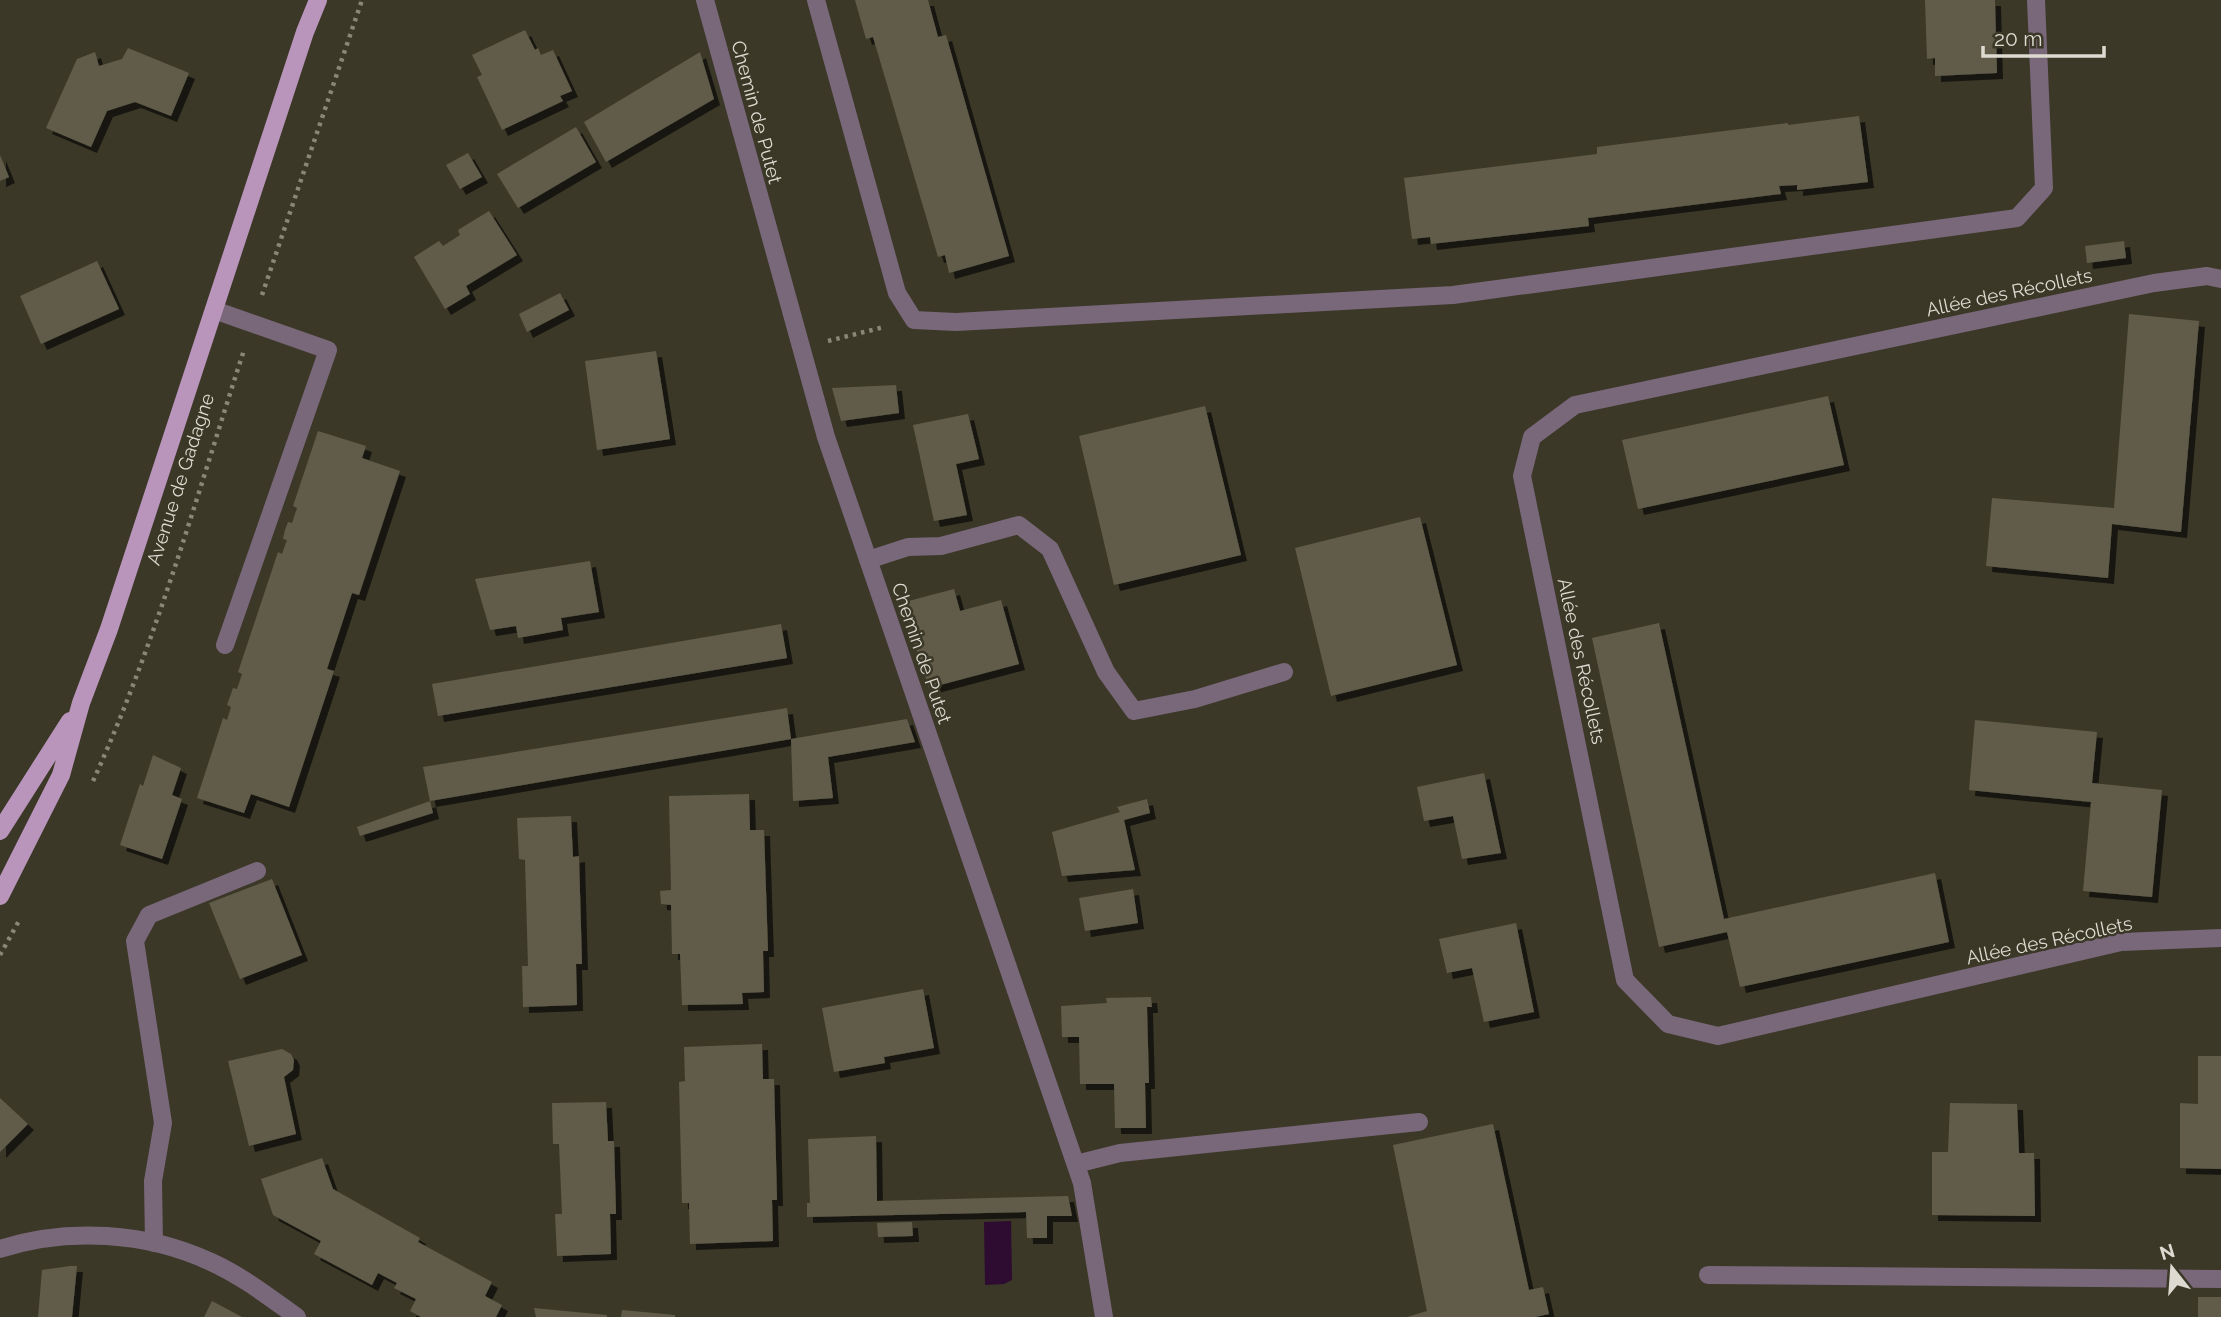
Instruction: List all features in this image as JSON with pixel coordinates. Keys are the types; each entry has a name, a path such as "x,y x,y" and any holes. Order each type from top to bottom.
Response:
{"main road":[{"name":"Avenue de Gadagne","path":"0,896 61,775 81,703 109,629 305,32 318,0"},
{"name":"Avenue de Gadagne","path":"0,831 81,703"}],"street":[{"name":"Chemin de Putet","path":"705,0 799,348 826,437 1082,1183 1104,1317"},
{"path":"816,0 897,293 914,320 956,322 1453,295 2017,218 2044,188 2036,0"},
{"name":"Allée des Récollets","path":"2221,279 2207,276 2154,283 1575,405 1532,437 1522,476 1625,980 1668,1024 1718,1036 2121,942 2221,938"},
{"path":"214,310 253,321 328,350 225,645"},
{"path":"868,560 908,547 940,546 1019,525 1050,549 1106,672 1134,711 1195,699 1284,672"},
{"path":"154,1242 153,1181 163,1123 135,942 149,915 257,871"},
{"path":"1076,1164 1120,1153 1419,1122"},
{"path":"0,1249 61,1237 97,1236 154,1242 211,1262 243,1279 297,1317"},
{"path":"1708,1275 2221,1279"}],"path":[{"name":"Avenue de Gadagne","path":"92,783 112,740 151,636 253,321 362,0"},
{"path":"799,348 914,320"},
{"path":"0,955 25,908"}],"shaded area":[{"path":"1011,1221 1012,1280 1004,1284 985,1285 984,1222"}],"building":[{"path":"855,0 928,0 938,37 946,35 1009,256 949,273 945,255 938,257 873,37 866,39"},
{"path":"1925,0 1995,0 1997,73 1935,76 1935,58 1927,59"},
{"path":"525,30 535,50 538,48 541,55 553,50 572,91 560,96 563,101 502,130 477,77 482,75 472,55"},
{"path":"128,48 189,73 171,116 135,102 107,111 91,147 46,128 77,59 95,52 99,66 122,59"},
{"path":"700,52 714,99 606,162 584,122"},
{"path":"1859,116 1868,182 1797,190 1797,185 1779,186 1781,194 1588,218 1589,226 1431,244 1430,237 1412,239 1404,178 1597,154 1597,147"},
{"path":"576,127 596,162 518,208 497,174"},
{"path":"468,153 482,177 460,189 446,165"},
{"path":"0,155 9,177 0,181"},
{"path":"489,211 517,255 466,286 470,294 445,309 414,257 439,241 443,246 460,235 458,230"},
{"path":"2124,241 2126,258 2087,263 2085,246"},
{"path":"97,261 119,309 41,344 20,296"},
{"path":"560,293 569,310 527,332 519,314"},
{"path":"2129,314 2199,321 2181,532 2112,524 2108,578 1986,566 1992,498 2114,508"},
{"path":"656,351 670,439 597,450 585,361"},
{"path":"896,385 899,413 841,421 832,388"},
{"path":"1828,396 1844,465 1638,509 1622,440"},
{"path":"1205,406 1241,555 1114,585 1079,436"},
{"path":"968,414 979,459 956,464 967,515 934,521 913,425"},
{"path":"318,431 366,446 362,458 400,471 359,595 352,593 327,669 334,671 289,807 251,794 244,813 197,798 223,718 227,720 231,707 227,705 242,674 238,672 278,552 282,554 287,540 283,539 285,530 288,522 292,523 297,508 293,506"},
{"path":"1420,517 1457,665 1331,696 1295,548"},
{"path":"590,561 599,612 561,618 563,630 518,638 516,626 490,630 475,579"},
{"path":"954,589 960,611 1001,600 1019,664 929,688 901,603"},
{"path":"1659,623 1724,919 1935,873 1949,942 1740,987 1727,932 1659,947 1592,638"},
{"path":"781,624 787,658 438,716 432,684"},
{"path":"787,708 791,739 430,801 423,767"},
{"path":"907,719 915,742 828,757 833,798 793,801 791,739"},
{"path":"1975,720 2097,732 2092,783 2162,790 2152,897 2083,891 2091,802 1969,790"},
{"path":"153,755 181,768 172,795 182,799 162,859 120,845 140,784 143,786"},
{"path":"1484,773 1501,853 1462,859 1453,816 1424,821 1417,787"},
{"path":"749,794 750,830 764,830 768,951 763,951 764,992 742,993 743,1004 682,1005 680,954 672,954 671,905 661,904 660,891 671,890 669,796"},
{"path":"1147,799 1150,813 1124,820 1135,870 1062,876 1052,832 1120,812 1117,807"},
{"path":"430,801 433,813 360,836 357,827"},
{"path":"571,816 573,857 579,856 582,964 576,964 577,1005 523,1007 522,966 528,966 525,860 519,859 517,818"},
{"path":"272,879 302,955 240,979 209,903"},
{"path":"1133,889 1138,923 1085,931 1079,898"},
{"path":"1516,923 1534,1012 1484,1022 1472,968 1447,973 1439,939"},
{"path":"923,989 934,1048 884,1057 885,1063 834,1072 822,1008"},
{"path":"1151,997 1152,1007 1147,1007 1149,1083 1145,1083 1146,1128 1115,1128 1114,1084 1080,1084 1079,1037 1062,1037 1061,1006 1107,1003 1106,998"},
{"path":"762,1044 763,1079 774,1079 777,1200 772,1200 773,1241 690,1244 689,1203 682,1203 679,1082 685,1081 684,1047"},
{"path":"282,1049 291,1054 294,1060 293,1070 284,1077 296,1134 249,1146 228,1061"},
{"path":"2198,1056 2221,1056 2221,1169 2180,1168 2180,1103 2198,1104"},
{"path":"0,1098 28,1124 0,1152"},
{"path":"606,1102 608,1141 614,1141 616,1214 610,1214 611,1254 557,1256 555,1214 562,1214 559,1144 553,1144 552,1103"},
{"path":"1950,1103 2017,1104 2019,1153 2034,1153 2035,1216 1932,1215 1932,1152 1948,1152"},
{"path":"1493,1124 1529,1290 1543,1287 1549,1314 1535,1317 1407,1317 1427,1311 1393,1145"},
{"path":"876,1136 877,1201 1068,1196 1072,1216 1047,1216 1047,1238 1027,1238 1026,1212 807,1217 807,1203 810,1203 808,1139"},
{"path":"322,1158 333,1189 420,1238 418,1242 492,1282 485,1296 502,1305 496,1317 421,1317 410,1311 416,1299 394,1288 397,1283 378,1273 372,1285 314,1254 321,1241 273,1215 261,1179"},
{"path":"912,1222 913,1236 878,1237 877,1223"},
{"path":"77,1266 72,1317 38,1317 42,1270"},
{"path":"2198,1297 2221,1297 2221,1317 2198,1317"},
{"path":"212,1301 242,1317 204,1317"},
{"path":"534,1308 607,1315 607,1317 536,1317"},
{"path":"622,1310 675,1315 675,1317 621,1317"}]}
